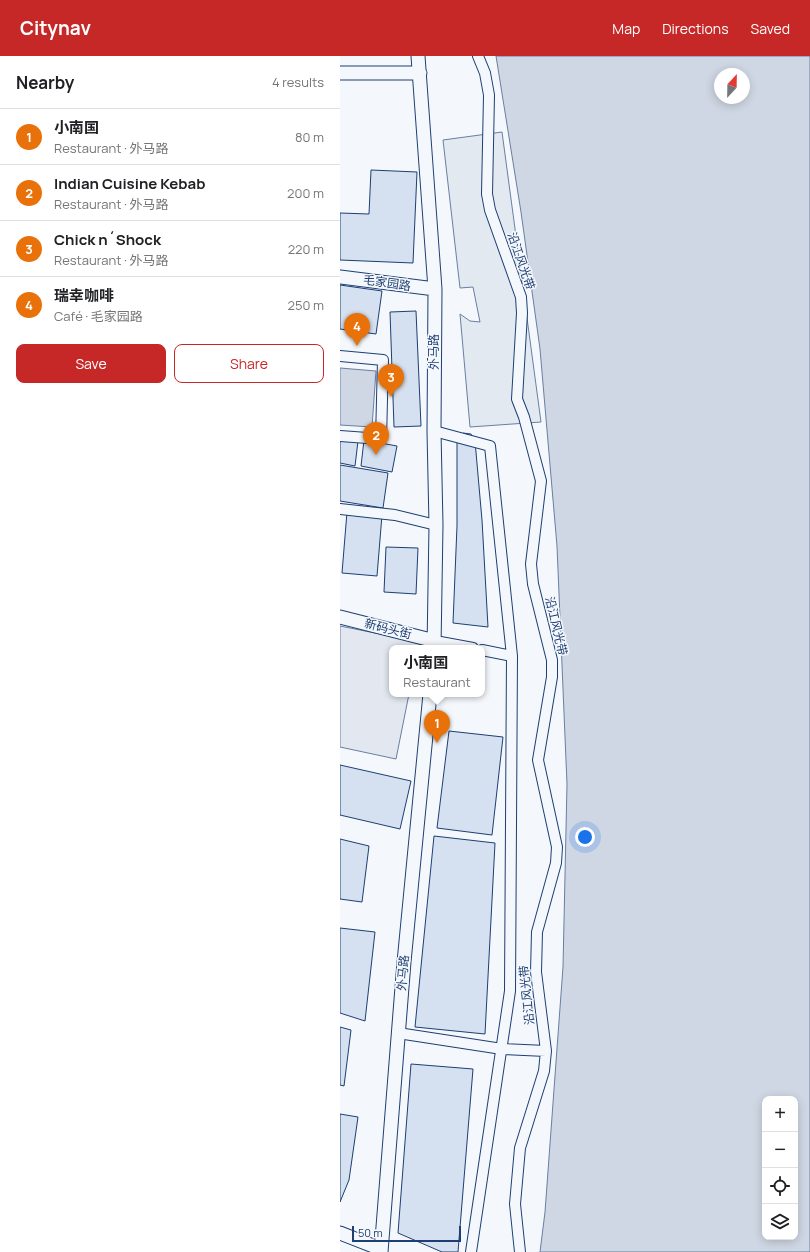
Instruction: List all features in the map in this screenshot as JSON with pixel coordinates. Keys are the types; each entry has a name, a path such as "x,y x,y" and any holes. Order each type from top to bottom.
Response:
{"street":[{"name":"外马路","path":"418,56 434,289 434,431 436,525 435,644"},
{"name":"沿江风光带","path":"478,56 485,73 489,95 486,194 490,210 521,297 522,313 517,399 524,417 541,482 531,564 533,584 552,660 552,677 538,760 556,847 556,863 537,932 536,972 546,1051 544,1071 520,1148 515,1204 520,1252"},
{"path":"340,73 420,73"},
{"name":"毛家园路","path":"340,277 434,289"},
{"path":"340,356 383,360 381,439 340,436"},
{"path":"434,431 490,446 512,656 510,992 471,1252"},
{"path":"340,508 395,515 436,525"},
{"name":"新码头街","path":"340,617 435,644"},
{"path":"485,651 512,656"},
{"name":"外马路","path":"381,1251 398,1033 430,697"},
{"path":"398,1033 502,1049 546,1051"},
{"path":"340,1233 381,1251"}],"shaded area":[{"path":"496,56 810,56 810,1252 540,1252 545,1212 563,967 567,784 557,546 540,349 521,212"},
{"path":"502,132 541,422 470,427 460,314 470,321 480,322 473,287 460,288 443,140"},
{"path":"340,368 376,371 372,427 340,425"},
{"path":"340,626 420,642 420,645 389,645 389,697 408,697 396,759 340,747"}],"building":[{"path":"371,170 417,172 413,263 340,260 340,213 369,214"},
{"path":"340,285 382,291 376,334 340,329"},
{"path":"416,311 421,426 394,427 390,312"},
{"path":"463,433 471,434 475,441 482,520 488,627 453,623 457,526 457,439"},
{"path":"340,439 358,441 355,466 340,463"},
{"path":"364,440 397,446 392,472 361,466"},
{"path":"340,465 388,473 383,508 340,501"},
{"path":"347,512 382,515 377,576 342,573"},
{"path":"386,547 418,548 416,594 384,592"},
{"path":"449,731 503,737 492,835 437,828"},
{"path":"340,765 411,781 400,829 340,815"},
{"path":"434,836 495,843 485,1034 415,1027"},
{"path":"340,839 369,846 362,902 340,899"},
{"path":"340,928 375,932 365,1021 340,1013"},
{"path":"340,1027 351,1030 344,1086 340,1085"},
{"path":"411,1064 473,1069 458,1252 442,1252 398,1233"},
{"path":"340,1114 358,1117 349,1180 340,1202"}],"place":[{"name":"瑞幸咖啡","path":"357,346"},
{"name":"Chick n´Shock","path":"391,397"},
{"name":"Indian Cuisine Kebab","path":"376,455"},
{"name":"小南国","path":"437,743"}]}
